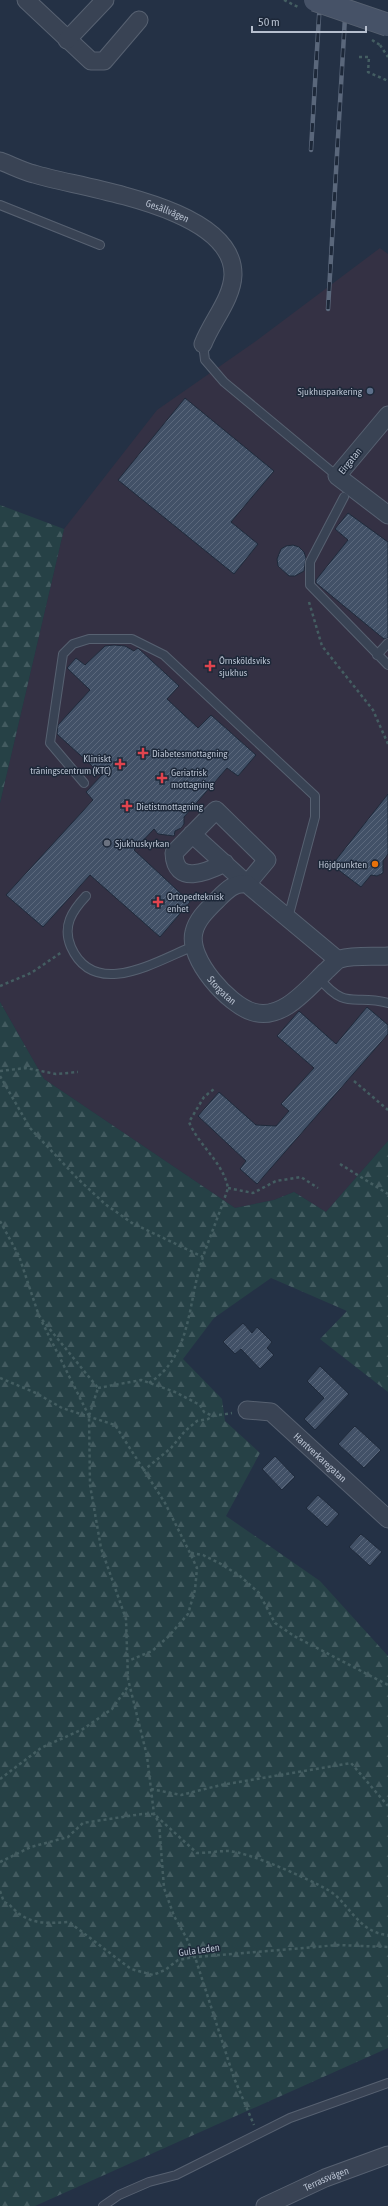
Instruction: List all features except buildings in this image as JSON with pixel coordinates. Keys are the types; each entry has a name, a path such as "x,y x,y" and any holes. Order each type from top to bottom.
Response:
{"main road":[{"path":"315,0 388,25"}],"street":[{"path":"67,40 105,0"},
{"path":"35,3 67,40 91,61 98,63 104,61 139,20"},
{"name":"Gesällvägen","path":"0,161 33,174 124,196 189,218 215,236 227,250 232,264 232,283 203,344"},
{"name":"Eirgatan","path":"388,415 337,476 388,515"},
{"path":"225,863 197,874 184,873 174,860 174,853 216,810 267,860 247,884"},
{"path":"192,834 247,884 338,960 388,956"},
{"name":"Storgatan","path":"247,884 242,883 228,889 198,921 194,932 194,946 204,969 218,986 235,1002 253,1012 271,1014 286,1008 338,960"},
{"name":"Hantverkaregatan","path":"247,1410 271,1412 388,1519"},
{"name":"Terrassvägen","path":"265,2206 325,2178 388,2155"}],"lane":[{"path":"0,205 100,245"},
{"path":"203,344 205,360 224,382 337,476"},
{"path":"344,497 310,562 310,585 388,665"},
{"path":"84,783 50,743 63,654 73,644 89,639 132,639 164,655 315,796 315,817 288,918"},
{"path":"377,655 388,643"},
{"path":"86,896 70,917 67,926 67,938 80,962 90,969 106,975 128,973 194,946"},
{"path":"319,978 330,991 338,997 350,1000 378,1000 388,1004"},
{"path":"103,2206 118,2195 149,2182 176,2175 290,2118 388,2083"}],"path":[{"path":"380,45 388,57"},
{"path":"359,57 369,57 368,72 388,81"},
{"path":"310,585 309,600 322,646 372,710 388,744"},
{"path":"0,986 31,973 63,952 67,938"},
{"path":"0,1071 26,1068 56,1074 78,1072"},
{"path":"0,1076 30,1128 77,1178 105,1204 132,1223 203,1257"},
{"path":"354,1081 388,1110"},
{"path":"150,1383 158,1378 172,1361 182,1343 190,1322 192,1301 203,1257 228,1188 226,1177 209,1152 194,1135 189,1122 204,1098 214,1089"},
{"path":"340,1164 388,1194"},
{"path":"228,1188 252,1192 276,1181 301,1177 318,1188"},
{"path":"0,1221 19,1256 40,1316 89,1416"},
{"path":"40,1316 98,1388"},
{"path":"0,1378 36,1393 62,1408 115,1425 143,1471 165,1503 198,1568 195,1590 188,1614 168,1637 152,1651 128,1661"},
{"path":"98,1388 141,1380 175,1392 200,1405 204,1412 213,1416"},
{"path":"98,1388 89,1416 90,1485 102,1548 126,1618 130,1684 147,1756 154,1814 159,1822 164,1888 174,1916 186,1937 194,1957 234,2078 258,2134"},
{"path":"143,1471 171,1448 185,1430 197,1421 208,1419 213,1416 247,1410"},
{"path":"190,1553 204,1555 240,1576 259,1593 275,1623 294,1636 388,1685"},
{"path":"0,1779 41,1748 83,1729 112,1709 130,1684"},
{"path":"151,1789 181,1795 221,1785 351,1763 388,1806"},
{"path":"0,1862 31,1847 68,1837 83,1824 142,1814 154,1814 197,1853 228,1851 240,1853 278,1867 330,1891 355,1918 379,1934 388,1935"},
{"name":"Gula Leden","path":"0,1891 4,1902 11,1905 19,1914 36,1923 69,1922 131,1969 153,1974 165,1970 178,1960 194,1957 338,1945 388,1947"}],"shaded area":[{"name":"Örnsköldsviks sjukhus","path":"380,248 388,254 388,1141 326,1212 294,1192 274,1200 235,1208 44,1079 0,1002 0,803 64,529 157,410 256,341"}],"green space":[{"path":"0,505 64,529 0,803"},
{"path":"0,1002 44,1079 235,1208 274,1200 294,1192 326,1212 388,1141 388,1392 320,1339 347,1311 271,1278 214,1318 183,1359 222,1399 225,1421 260,1453 226,1516 320,1581 388,1656 388,2048 35,2206 0,2206"}],"railway":[{"path":"311,150 320,0"},
{"path":"328,309 346,0"}],"place":[{"name":"Sjukhusparkering","path":"370,391"},
{"name":"Örnsköldsviks sjukhus","path":"210,666"},
{"name":"Diabetesmottagning","path":"143,753"},
{"name":"Kliniskt träningscentrum (KTC)","path":"120,764"},
{"name":"Geriatrisk mottagning","path":"162,778"},
{"name":"Dietistmottagning","path":"127,806"},
{"name":"Sjukhuskyrkan","path":"107,843"},
{"name":"Höjdpunkten","path":"375,864"},
{"name":"Ortopedteknisk enhet","path":"158,902"}]}
